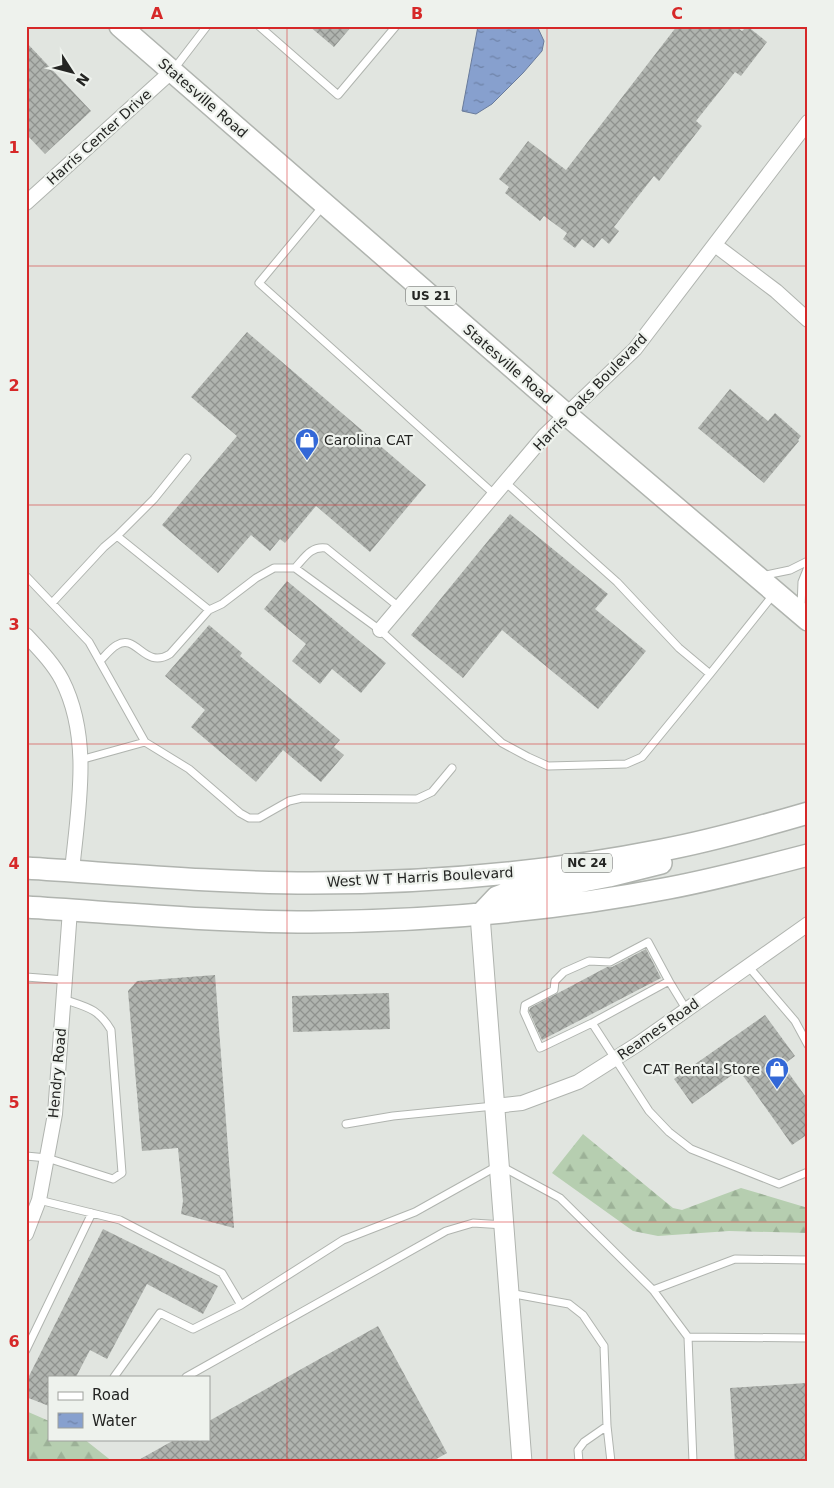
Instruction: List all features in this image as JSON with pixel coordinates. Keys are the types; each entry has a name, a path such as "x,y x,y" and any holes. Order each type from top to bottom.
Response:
{"main road":[{"name":"Statesville Road","path":"120,26 567,415 804,617"},
{"name":"West W T Harris Boulevard","path":"26,868 210,880 310,883 462,878 561,867 662,850 760,827 808,813"},
{"path":"522,1462 480,915 498,897 513,891 563,885 648,867 688,855 760,827"},
{"path":"26,907 208,919 293,922 362,921 480,915 566,906 661,890 719,878 808,855"}],"street":[{"name":"Harris Center Drive","path":"26,202 172,71"},
{"name":"Harris Oaks Boulevard","path":"380,630 545,435 635,349 808,122"},
{"path":"715,245 776,291 808,320"},
{"path":"26,635 47,658 62,680 72,705 79,734 81,771 72,871"},
{"name":"Hendry Road","path":"26,1234 39,1200 55,1114 70,910"},
{"name":"Reames Road","path":"495,1106 522,1103 578,1082 808,924"}],"lane":[{"path":"172,71 207,26"},
{"path":"259,26 338,95 396,26"},
{"path":"325,204 259,283 494,494"},
{"path":"52,603 104,547 154,499 187,458"},
{"path":"505,482 617,582 680,648 710,674"},
{"path":"117,536 209,610"},
{"path":"295,568 310,551 319,547 326,548 399,608"},
{"path":"757,577 790,570 808,561"},
{"path":"804,617 802,582 808,567"},
{"path":"100,661 117,644 125,642 133,645 149,657 155,659 163,658 170,654 209,610 222,604 256,578 274,568 295,568 380,630 502,743 548,766 626,764 642,757 775,592"},
{"path":"26,576 89,642 145,742 189,768 240,813 249,818 259,818 289,801 302,798 417,799 432,792 452,768"},
{"path":"80,760 145,742"},
{"path":"669,981 630,998 592,1023 574,1028 555,1037 540,1048 524,1012 525,1005 536,1002 555,992 555,981 564,972 589,961 611,964 648,942 686,1009"},
{"path":"748,965 795,1021 808,1045"},
{"path":"26,977 65,980"},
{"path":"26,1156 47,1158 113,1179 122,1174 111,1030 105,1020 93,1010 64,999"},
{"path":"592,1023 649,1111 669,1132 691,1149 779,1184 808,1172"},
{"path":"346,1124 394,1116 495,1106"},
{"path":"115,1376 160,1313 193,1329 241,1305 343,1240 415,1212 499,1165 560,1198 653,1290 688,1337 692,1462"},
{"path":"39,1200 120,1220 222,1272 241,1305"},
{"path":"26,1350 92,1213"},
{"path":"188,1376 446,1231 473,1223 504,1225"},
{"path":"653,1290 735,1259 808,1260"},
{"path":"509,1293 569,1304 583,1316 604,1346 607,1426 611,1462"},
{"path":"688,1337 808,1338"},
{"path":"579,1462 578,1450 584,1442 607,1426"}],"green space":[{"path":"583,1134 673,1208 682,1210 741,1188 808,1208 808,1233 729,1231 658,1236 633,1231 552,1173"},
{"path":"26,1411 48,1421 48,1440 85,1440 113,1462 26,1462"}],"water":[{"path":"478,26 537,26 544,41 542,51 523,73 492,104 476,114 462,111"}],"building":[{"path":"309,26 352,26 334,47"},
{"path":"677,26 735,26 742,31 747,26 767,42 741,76 735,72 696,121 702,126 659,181 654,176 614,227 619,231 609,244 602,238 594,248 582,239 575,248 563,239 567,233 544,216 540,221 505,193 509,187 499,179 528,141 566,170"},
{"path":"26,42 91,111 45,154 26,134"},
{"name":"Carolina CAT","path":"247,332 426,485 370,552 316,506 285,543 280,539 270,551 251,535 218,573 162,525 237,436 191,397"},
{"path":"730,389 768,421 775,413 801,436 799,441 764,483 698,428"},
{"path":"510,514 608,594 595,609 646,651 598,709 502,630 463,678 411,635"},
{"path":"287,581 386,663 361,693 332,669 320,684 292,661 306,644 264,609"},
{"path":"209,625 242,653 240,656 340,740 334,747 344,755 321,782 283,750 256,782 191,727 205,710 165,676"},
{"path":"646,949 661,978 542,1040 529,1011 530,1008 607,967 612,967"},
{"path":"215,975 234,1228 181,1214 183,1201 178,1148 142,1151 128,991 137,981"},
{"path":"389,993 390,1029 293,1032 292,996"},
{"name":"CAT Rental Store","path":"765,1015 795,1056 783,1065 808,1100 808,1134 792,1145 739,1070 692,1104 674,1079"},
{"path":"103,1229 218,1286 203,1314 147,1284 107,1359 90,1350 77,1376 48,1376 48,1406 26,1397 26,1382"},
{"path":"378,1326 447,1453 431,1462 135,1462 174,1440 210,1440 210,1420"},
{"path":"806,1383 808,1462 735,1462 730,1388"}],"place":[{"name":"Carolina CAT","path":"307,461"},
{"name":"CAT Rental Store","path":"777,1090"}]}
